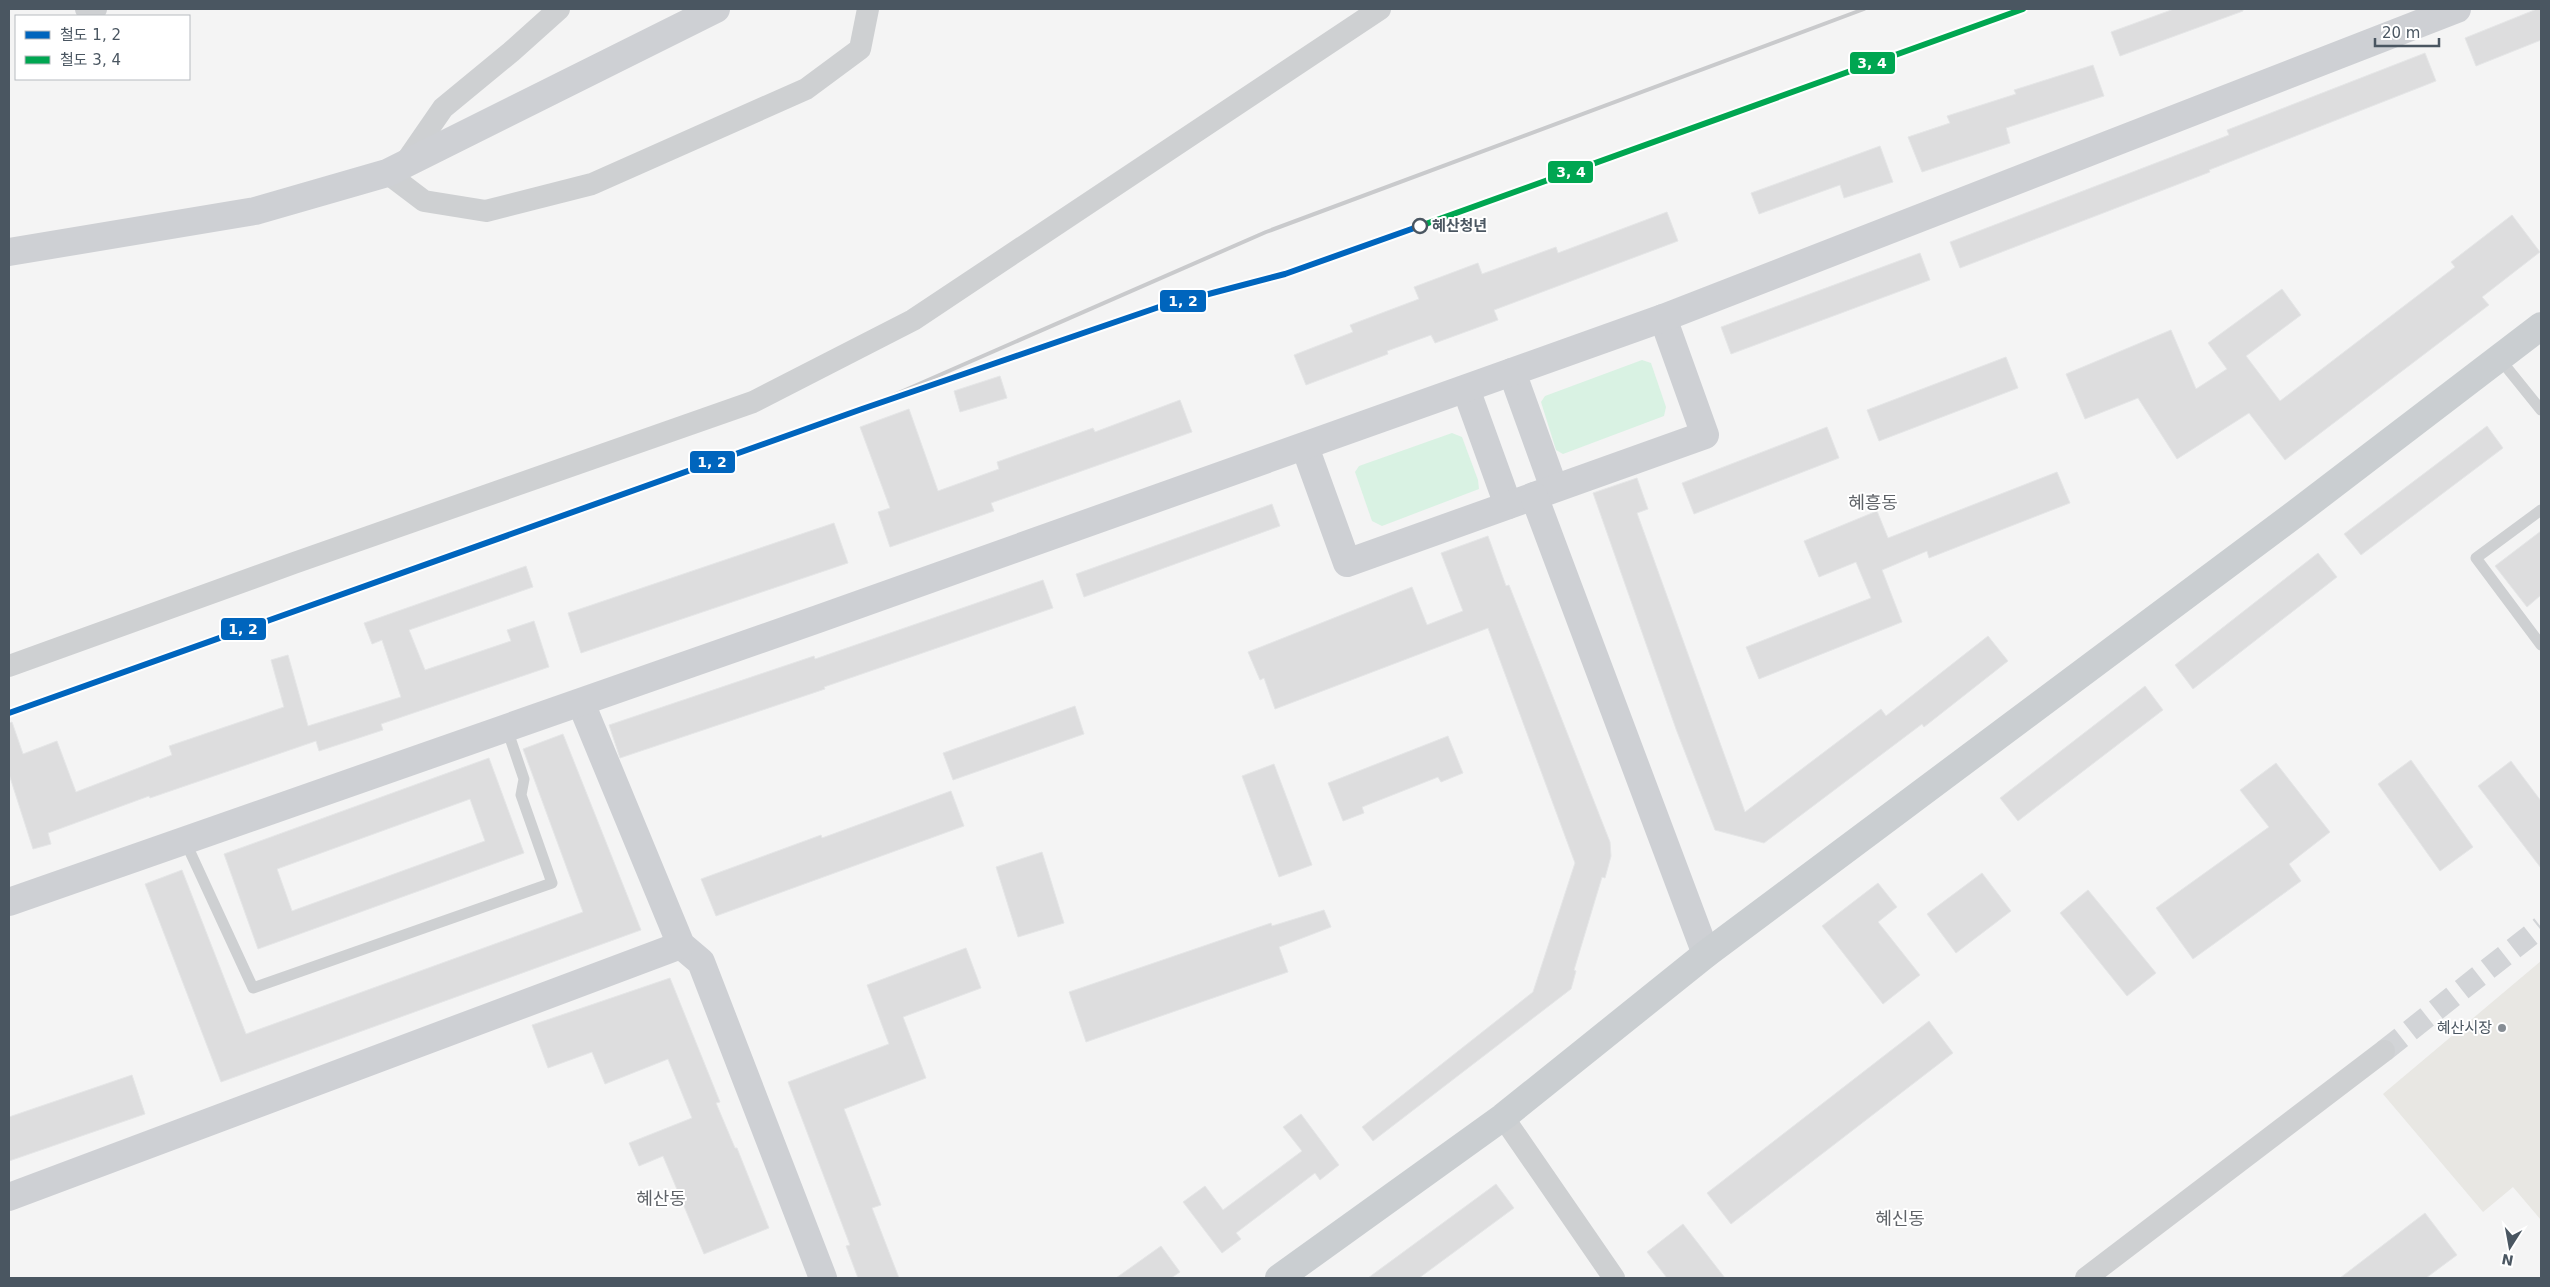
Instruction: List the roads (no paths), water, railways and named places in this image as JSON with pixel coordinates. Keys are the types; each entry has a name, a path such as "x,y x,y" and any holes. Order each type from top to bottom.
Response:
{"main road":[{"path":"9,252 255,211 396,168 716,9"},
{"path":"9,902 581,703 1305,447 1663,318 2457,9"},
{"path":"1305,447 1347,563 1508,505 1705,434 1663,318"},
{"path":"1278,1278 1503,1117 1706,954 2295,514 2541,326"},
{"path":"1512,372 1544,492 1706,954"},
{"path":"1466,389 1508,505"},
{"path":"581,703 681,945 702,962 822,1278"},
{"path":"9,1196 681,945"}],"street":[{"path":"86,9 96,9"},
{"path":"559,9 511,52 443,108 396,168 424,201 486,211 592,184 806,89 860,49 868,9"},
{"path":"9,666 294,563 752,402 913,320 1380,9"},
{"path":"2086,1278 2384,1051"},
{"path":"1503,1117 1614,1278"}],"lane":[{"path":"2499,358 2541,410"},
{"path":"2541,510 2476,558 2541,645"},
{"path":"185,841 253,988 552,883 521,795 524,779 507,729"}],"tunnel":[{"path":"2384,1051 2541,927"}],"railway":[{"path":"862,409 1266,232 1864,9"}],"place":[{"name":"혜산청년","path":"1420,226"},
{"name":"혜산시장","path":"2502,1028"}],"district":[{"name":"혜흥동","path":"1873,503"},
{"name":"혜산동","path":"661,1199"},
{"name":"혜신동","path":"1900,1219"}]}
